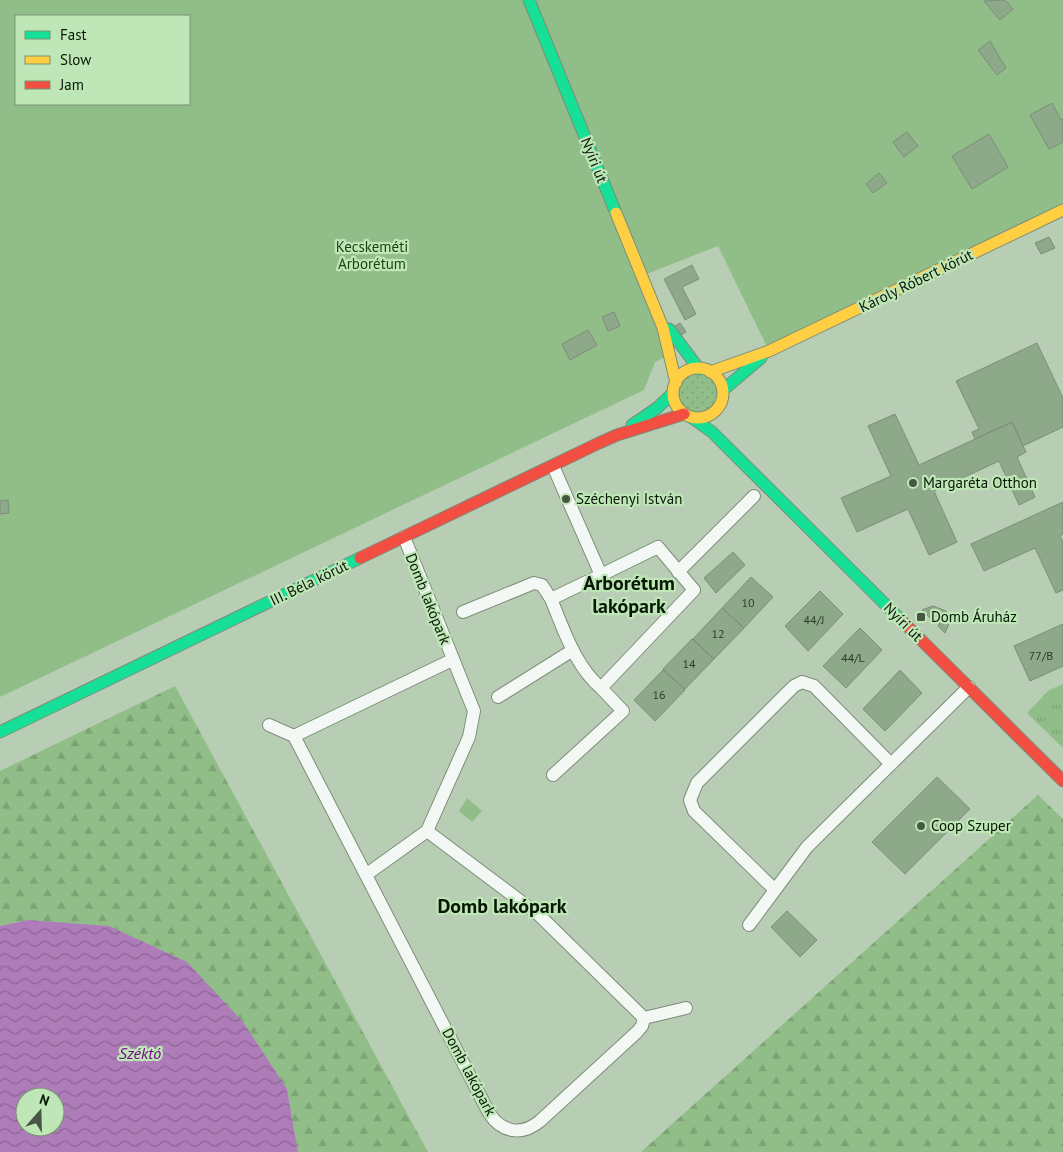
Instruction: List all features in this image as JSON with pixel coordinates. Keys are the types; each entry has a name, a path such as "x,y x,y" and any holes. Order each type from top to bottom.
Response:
{"street":[{"name":"Nyíri út","path":"529,0 634,260 661,318 672,356 674,388"},
{"name":"Károly Róbert körút","path":"705,370 769,351 1063,210"},
{"name":"Nyíri út","path":"661,318 705,370"},
{"name":"Károly Róbert körút","path":"723,390 769,351"},
{"path":"705,370 720,382 723,390 718,408 706,417 687,415 674,401 674,388 685,372 705,370"},
{"name":"III. Béla körút","path":"0,732 617,434 657,408 674,388"},
{"name":"Nyíri út","path":"718,408 722,425 743,462"},
{"name":"Nyíri út","path":"687,415 712,432 743,462 1063,780"},
{"name":"III. Béla körút","path":"617,434 687,415"},
{"path":"553,466 601,575"},
{"path":"678,572 754,496"},
{"name":"Domb lakópark","path":"404,537 474,711 473,724 428,831"},
{"path":"551,599 658,547 694,590 601,688"},
{"path":"463,612 534,583 542,585 551,599 573,650 589,678 623,711 553,775"},
{"path":"498,697 573,650"},
{"name":"Domb lakópark","path":"452,660 294,736 489,1113 504,1128 516,1131 534,1126 637,1032 642,1026 644,1018"},
{"path":"774,889 694,811 690,800 697,783 794,686 802,682 814,686 891,764"},
{"path":"749,925 774,889 808,846 969,687"},
{"path":"268,725 294,736"},
{"path":"367,874 428,831 539,915 644,1018 686,1008"}],"green space":[{"name":"Kecskeméti Arborétum","path":"0,0 1063,0 1063,210 769,351 718,246 639,277 668,355 655,362 644,390 0,697"},
{"path":"698,374 711,380 717,393 711,406 698,412 685,406 679,393 685,380"},
{"path":"1063,684 1063,748 1027,713 1049,690"},
{"path":"175,686 428,1152 298,1152 287,1089 27,920 0,926 0,771"},
{"path":"1038,795 1063,819 1063,1152 641,1152"},
{"path":"467,798 482,811 472,822 459,811"}],"water":[{"name":"Széktó","path":"27,920 109,926 187,962 243,1022 287,1089 298,1152 0,1152 0,926"}],"building":[{"path":"1005,0 1013,9 1000,20 984,1"},
{"path":"990,41 1006,68 997,75 978,50"},
{"path":"1052,103 1061,120 1063,119 1063,142 1049,149 1030,115"},
{"path":"907,132 918,146 904,157 893,142"},
{"path":"989,134 1008,167 972,189 952,156"},
{"path":"879,173 887,183 873,193 866,184"},
{"path":"1049,237 1055,248 1041,254 1035,243"},
{"path":"692,265 699,279 682,287 696,314 685,320 664,279"},
{"path":"614,312 620,326 608,331 602,317"},
{"path":"680,323 686,332 681,335 675,326"},
{"path":"588,330 597,345 570,360 562,344"},
{"path":"1037,343 1063,398 1063,427 1023,446 1012,422 975,439 972,432 979,429 956,381"},
{"name":"Margaréta Otthon","path":"895,414 919,465 1012,422 1026,452 1017,457 1035,497 1019,505 999,461 934,491 957,542 929,555 908,509 857,532 841,498 891,476 868,426"},
{"path":"8,500 9,513 0,514 0,501"},
{"path":"1063,502 1063,534 1060,536 1063,542 1063,590 1056,593 1035,548 984,571 971,544"},
{"path":"733,552 745,565 716,593 704,578"},
{"path":"751,577 773,597 744,628 722,608"},
{"path":"820,591 843,614 808,651 785,626"},
{"path":"933,606 946,611 950,621 945,633 938,626 941,621 938,617 933,615 930,618 922,610"},
{"path":"722,608 744,628 714,659 693,639"},
{"path":"1063,624 1063,666 1030,681 1014,646"},
{"path":"860,628 882,650 846,688 823,666"},
{"path":"692,639 714,659 685,689 663,669"},
{"path":"663,670 685,690 655,721 634,700"},
{"path":"900,670 922,693 885,731 863,709"},
{"name":"Coop Szuper","path":"937,777 970,809 905,874 872,842"},
{"path":"787,911 817,940 800,957 771,927"}],"traffic: fast":[{"path":"529,0 616,213"},
{"path":"669,329 699,369"},
{"path":"723,390 761,358"},
{"path":"632,425 657,408 673,393"},
{"path":"691,417 712,432 903,622"},
{"path":"0,732 360,558"}],"traffic: slow":[{"path":"710,372 769,351 1063,210"},
{"path":"616,213 663,328 676,383"},
{"path":"698,368 707,370 718,379 723,393 721,402 712,413 698,418 689,416 678,407 673,393 675,384 684,373 698,368"}],"traffic: jam":[{"path":"360,558 599,443 617,435 684,414"},
{"path":"903,622 1063,781"}],"place":[{"name":"Margaréta Otthon","path":"913,483"},
{"name":"Széchenyi István","path":"566,499"},
{"name":"Domb Áruház","path":"921,617"},
{"name":"Coop Szuper","path":"921,826"}],"district":[{"name":"Arborétum lakópark","path":"629,594"},
{"name":"Domb lakópark","path":"502,906"}]}
